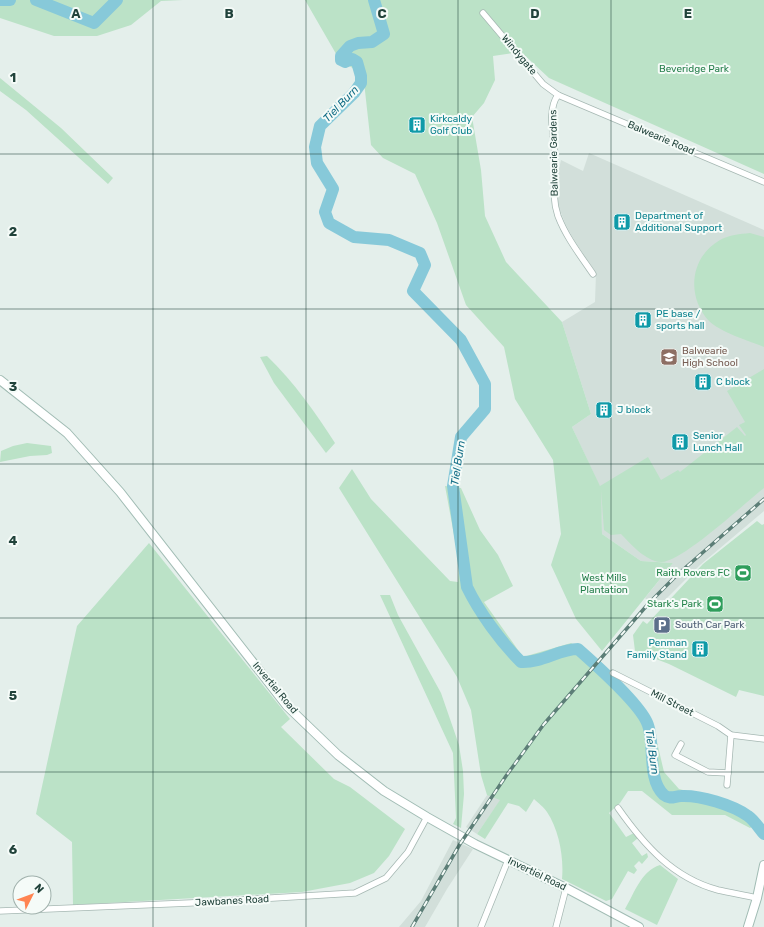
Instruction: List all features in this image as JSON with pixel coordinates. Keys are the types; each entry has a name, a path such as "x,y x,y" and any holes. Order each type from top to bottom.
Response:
{"main road":[{"name":"Invertiel Road","path":"0,380 68,433 120,492 287,706 338,755 384,790 426,817 639,927"},
{"path":"748,927 757,898 764,865"}],"street":[{"name":"Windygate","path":"483,14 543,84 558,95"},
{"name":"Balwearie Road","path":"558,95 764,182"},
{"name":"Balwearie Gardens","path":"558,95 554,101 552,120 556,159 553,196 558,216 567,235 593,274"},
{"name":"Mill Street","path":"613,673 718,726 731,735 764,739"},
{"path":"727,785 731,735"},
{"path":"681,744 675,755 708,772 728,773"},
{"path":"618,808 646,844 676,872 717,890 757,898"},
{"name":"Jawbanes Road","path":"0,911 182,903 355,893 386,878 408,852 426,817"},
{"path":"481,927 508,860"},
{"path":"556,927 566,888"}],"shaded area":[{"name":"Balwearie High School","path":"589,153 764,230 764,511 700,565 658,607 655,608 645,598 673,563 641,561 602,534 600,487 572,427 591,414 562,322 595,302 596,273 574,240 565,223 558,205 556,183 561,160 583,171"},
{"path":"493,786 502,798 477,834 466,827"},
{"path":"453,840 473,849 425,927 399,927 421,901"}],"green space":[{"path":"0,0 183,0 161,1 131,25 97,36 54,36 0,18"},
{"path":"305,0 764,0 764,174 549,78 519,50 513,53 493,56 495,80 484,103 472,117 481,170 485,216 506,262 562,322 591,414 572,427 600,486 648,457 661,480 678,470 680,472 737,427 745,436 746,435 739,425 745,422 727,391 764,369 764,488 698,543 670,560 661,562 649,559 621,534 611,535 604,530 601,490 602,534 641,561 673,563 602,651 576,619 551,565 561,534 553,460 515,399 504,347 466,305 437,223 415,174 383,158 371,145 364,82 354,69 339,59"},
{"path":"0,78 61,128 113,178 108,184 26,110 0,91"},
{"path":"750,233 764,237 764,347 720,329 709,321 702,311 694,289 697,267 702,256 710,247 727,237"},
{"path":"267,356 304,398 335,443 326,453 274,383 260,357"},
{"path":"27,443 51,446 52,453 0,462 1,451 13,446"},
{"path":"352,469 371,499 450,581 458,582 459,562 445,486 461,488 480,530 498,555 513,586 484,602 523,657 571,643 580,648 642,707 653,725 664,772 679,789 730,802 760,822 750,828 725,815 672,815 642,791 628,791 620,803 609,813 626,837 634,833 638,838 632,843 642,856 647,853 648,857 642,864 639,861 634,866 637,870 634,874 628,871 612,899 606,901 562,879 562,862 558,835 546,810 534,799 526,812 519,806 508,803 485,839 477,834 500,800 487,795 481,775 471,710 457,677 339,488"},
{"name":"Stark's Park","path":"757,521 762,525 764,524 764,696 739,690 736,697 669,664 635,651 633,635 643,621 647,624 703,564"},
{"path":"149,543 290,719 281,727 334,779 350,787 405,829 389,856 374,873 350,883 302,892 73,905 72,842 36,814 77,626"},
{"path":"380,595 390,595 398,615 441,693 459,745 463,771 464,794 461,828 453,824 456,818 453,753"},
{"path":"660,865 678,879 657,925 625,909 643,878 653,868"}],"waterway":[{"name":"Tiel Burn","path":"1,0 10,0"},
{"name":"Tiel Burn","path":"36,0 94,23 117,0"},
{"name":"Tiel Burn","path":"374,0 384,34 372,42 358,43 350,46 341,56 341,60 345,62 352,59 357,62 361,76 361,83 354,93 320,126 315,147 317,163 333,189 325,212 329,223 354,237 389,240 420,253 425,265 413,291 461,340 485,384 485,409 461,437 453,486 467,587 491,626 521,662 529,662 564,651 578,649 628,697 637,707 648,725 655,780 664,795 670,798 681,796 697,797 734,808 748,816 764,834"}],"railway":[{"path":"412,927 460,844 506,776 544,724 649,603 677,575 764,499"}],"place":[{"name":"Kirkcaldy Golf Club","path":"417,125"},
{"name":"Department of Additional Support","path":"622,222"},
{"name":"PE base / sports hall","path":"643,320"},
{"name":"Balwearie High School","path":"669,357"},
{"name":"C block","path":"703,382"},
{"name":"J block","path":"604,410"},
{"name":"Senior Lunch Hall","path":"680,442"},
{"name":"Raith Rovers FC","path":"743,573"},
{"name":"Stark's Park","path":"715,604"},
{"name":"South Car Park","path":"662,625"},
{"name":"Penman Family Stand","path":"700,649"}],"park label":[{"name":"Beveridge Park","path":"694,69"},
{"name":"West Mills Plantation","path":"604,584"}]}
